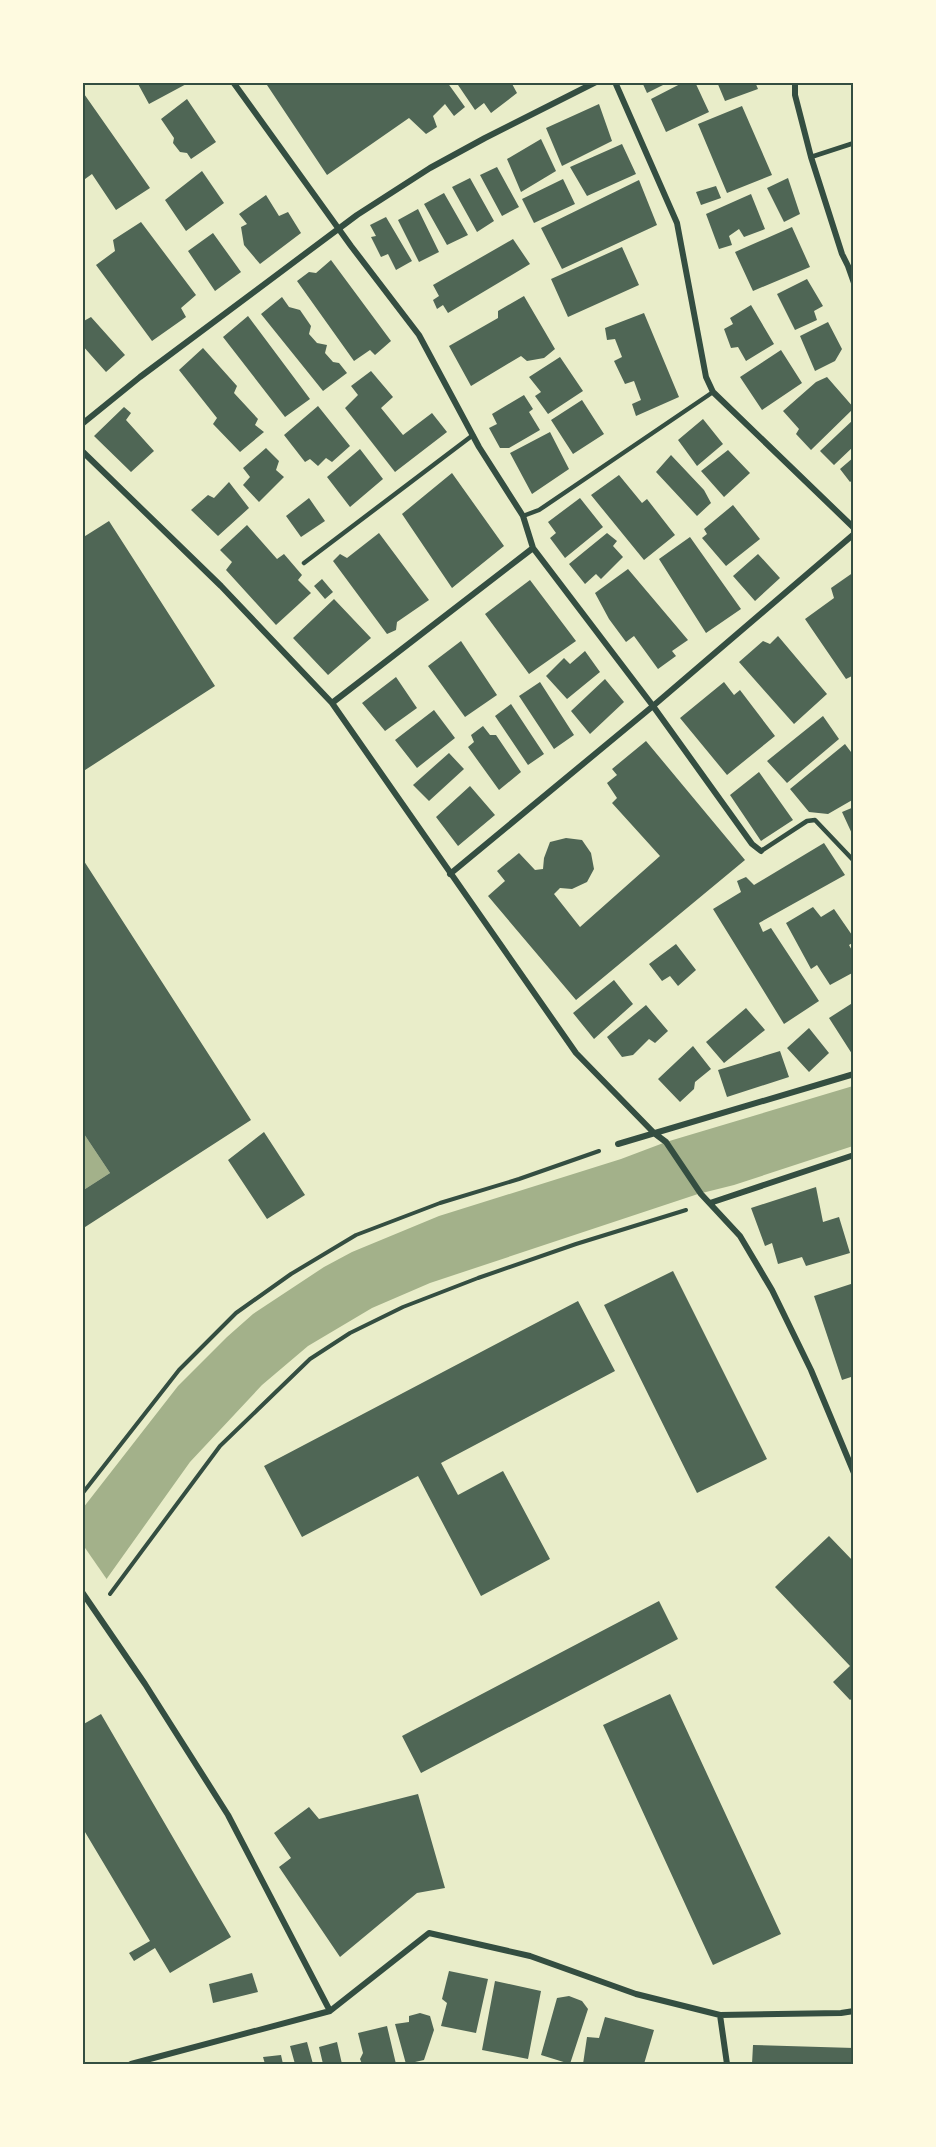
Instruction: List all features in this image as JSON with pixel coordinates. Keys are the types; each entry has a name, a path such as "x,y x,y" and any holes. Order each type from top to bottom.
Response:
{"street":[{"path":"232,82 419,335 473,435 523,516 533,548 653,706 752,844 761,851"},
{"path":"82,424 140,377 339,228 430,168 596,82"},
{"path":"615,82 677,223 705,377 713,392 854,528"},
{"path":"795,82 795,95 811,157 842,254 851,265 854,284"},
{"path":"82,451 222,586 332,703 576,1053 666,1142 701,1194 740,1236 772,1290 811,1370 854,1473"},
{"path":"450,874 653,706 854,534"},
{"path":"332,703 533,548"},
{"path":"618,1144 854,1074"},
{"path":"710,1203 854,1155"},
{"path":"82,1592 228,1815 330,2011"},
{"path":"131,2064 330,2011 429,1933 530,1956 636,1994 720,2015 841,2013 854,2010"},
{"path":"720,2015 727,2064"}],"lane":[{"path":"811,157 854,143"},
{"path":"523,516 539,510 713,392"},
{"path":"304,563 473,435"},
{"path":"761,851 807,820 815,820 854,861"}],"path":[{"path":"82,1494 179,1370 236,1313 291,1274 356,1235 440,1203 519,1179 618,1144"},
{"path":"95,1610 112,1592 220,1446 318,1354 350,1333 403,1307 467,1282 576,1244 710,1203"}],"shaded area":[{"path":"853,1086 853,1146 734,1185 698,1194 430,1283 372,1308 308,1346 262,1385 190,1462 83,1612 83,1508 178,1386 253,1314 324,1267 352,1252 439,1216 621,1159 666,1142"},
{"path":"82,1131 110,1173 82,1191"}],"pier":[{"path":"83,1545 108,1581 82,1615"}],"building":[{"path":"137,82 190,82 149,104"},
{"path":"265,82 447,82 465,107 454,116 445,104 433,116 437,127 426,134 409,118 327,175"},
{"path":"456,82 511,82 517,93 491,113 484,103 475,110"},
{"path":"642,82 669,82 647,93"},
{"path":"684,82 695,82 709,112 666,132 651,99"},
{"path":"717,82 755,82 758,89 725,101"},
{"path":"82,91 150,188 116,210 92,174 85,179 82,176"},
{"path":"187,99 216,142 191,159 187,153 180,152 173,143 174,138 161,119"},
{"path":"599,104 612,141 562,166 546,128"},
{"path":"742,106 772,175 727,193 698,124"},
{"path":"541,139 556,171 521,192 507,159"},
{"path":"622,144 636,174 587,196 570,167"},
{"path":"497,167 519,207 502,216 480,175"},
{"path":"202,171 224,203 186,231 165,200"},
{"path":"470,178 494,221 477,232 452,187"},
{"path":"788,178 800,214 784,222 767,188"},
{"path":"563,179 575,204 534,223 522,199"},
{"path":"639,180 657,225 562,269 541,228"},
{"path":"716,186 721,198 701,205 696,192"},
{"path":"444,193 468,235 447,245 424,204"},
{"path":"751,194 765,229 744,237 739,229 729,236 732,245 719,249 706,214"},
{"path":"266,195 279,216 288,212 301,233 260,264 244,245 241,227 247,224 239,214"},
{"path":"418,209 439,252 419,262 398,220"},
{"path":"386,217 412,261 396,270 388,254 381,257 371,237 376,236 370,225"},
{"path":"141,222 196,295 181,308 186,317 152,341 96,265 115,251 113,240"},
{"path":"792,227 810,267 753,291 735,252"},
{"path":"213,233 241,272 215,291 188,251"},
{"path":"513,239 530,264 448,313 443,305 437,309 433,300 439,296 433,285"},
{"path":"622,247 639,285 568,317 551,279"},
{"path":"331,260 391,341 375,355 370,350 354,361 297,281 309,272 316,273"},
{"path":"807,279 823,306 814,311 817,320 795,330 777,294"},
{"path":"524,296 555,349 544,358 527,361 521,356 471,386 449,346 498,318 498,311"},
{"path":"282,297 289,307 300,310 311,326 309,334 317,343 327,345 325,353 333,362 339,363 347,373 323,391 261,314"},
{"path":"751,305 774,344 746,361 738,347 731,348 724,329 733,324 730,318"},
{"path":"644,313 679,397 636,416 632,404 641,400 634,381 625,384 614,361 622,357 615,339 607,340 605,328"},
{"path":"248,316 310,399 285,417 223,337"},
{"path":"91,317 125,355 106,372 82,345 82,322"},
{"path":"828,322 842,349 835,361 815,371 800,336"},
{"path":"203,348 237,386 234,393 258,419 255,425 264,432 240,452 213,424 217,418 179,370"},
{"path":"781,350 802,383 762,410 740,377"},
{"path":"560,357 583,391 548,414 535,396 541,392 529,377"},
{"path":"371,371 393,397 381,408 403,435 432,413 447,432 395,472 345,408 358,395 351,386"},
{"path":"827,377 854,408 811,450 796,434 799,429 783,411 816,382"},
{"path":"524,395 533,409 529,412 540,430 509,448 500,448 489,428 497,424 492,414"},
{"path":"582,400 604,434 573,454 551,420"},
{"path":"318,406 350,446 332,462 326,458 318,466 310,459 305,462 284,435"},
{"path":"124,407 131,413 126,420 154,451 131,472 94,436"},
{"path":"703,419 723,444 697,466 678,440"},
{"path":"854,419 854,446 834,465 820,451"},
{"path":"550,432 569,469 532,494 510,453"},
{"path":"266,448 279,461 276,470 284,477 259,502 243,485 250,477 243,468"},
{"path":"360,449 383,479 350,507 327,477"},
{"path":"728,450 750,473 724,497 701,471"},
{"path":"671,455 704,490 711,503 697,516 656,472"},
{"path":"854,457 854,479 850,482 840,469"},
{"path":"452,473 504,546 452,588 402,514"},
{"path":"619,475 642,503 647,499 675,535 644,560 591,495"},
{"path":"229,482 249,508 218,536 191,510 208,495 214,498"},
{"path":"309,498 325,521 301,537 286,516"},
{"path":"580,498 603,527 565,558 550,538 556,533 548,522"},
{"path":"733,505 760,539 726,566 702,538 707,534 704,529"},
{"path":"109,521 215,686 82,772 82,538"},
{"path":"247,525 277,559 284,554 302,575 298,580 311,593 276,625 226,570 232,562 220,550"},
{"path":"379,533 429,600 397,622 396,630 387,634 333,561 340,554 347,558"},
{"path":"607,533 617,541 613,546 623,557 601,579 596,574 585,584 569,564"},
{"path":"690,537 741,609 706,633 659,559"},
{"path":"758,554 780,578 755,601 733,576"},
{"path":"628,569 688,640 672,651 676,656 658,669 634,636 626,642 609,619 595,593"},
{"path":"854,572 854,663 852,664 854,675 846,679 805,619 834,598 831,588"},
{"path":"322,579 333,592 325,599 314,586"},
{"path":"530,580 576,641 529,674 485,614"},
{"path":"334,599 371,638 328,675 293,638"},
{"path":"778,636 827,694 794,724 739,662 763,641 770,644"},
{"path":"461,641 497,695 465,717 428,666"},
{"path":"585,651 600,672 567,699 546,676 564,658 570,664"},
{"path":"396,677 417,708 385,731 362,703"},
{"path":"605,679 624,702 590,734 571,711"},
{"path":"540,682 574,735 554,749 519,696"},
{"path":"724,682 734,695 740,690 775,736 727,775 680,718"},
{"path":"511,704 544,754 528,765 495,716"},
{"path":"434,710 455,738 417,768 395,740"},
{"path":"823,716 839,739 787,783 767,761"},
{"path":"483,726 490,735 496,735 521,772 499,790 468,747 474,742 471,735"},
{"path":"646,741 745,860 576,1000 488,896 505,881 497,871 519,853 535,870 543,869 550,842 566,838 582,840 591,853 594,869 587,882 572,889 560,888 554,894 580,927 660,856 612,803 617,798 607,783 617,775 612,769"},
{"path":"845,744 854,756 854,799 828,814 809,812 790,789"},
{"path":"449,753 464,769 429,801 413,785"},
{"path":"759,772 793,820 761,841 730,795"},
{"path":"470,786 495,815 458,846 436,817"},
{"path":"854,807 854,838 842,812"},
{"path":"824,843 845,875 759,923 763,932 771,928 819,1001 784,1024 713,909 741,892 737,881 746,877 754,885"},
{"path":"82,858 251,1120 82,1229 82,1191 110,1173 82,1131"},
{"path":"813,907 821,917 834,909 854,938 854,942 849,945 854,954 854,972 830,985 817,965 811,969 786,923"},
{"path":"676,944 696,970 678,986 670,976 662,981 649,964"},
{"path":"614,980 633,1004 594,1039 573,1013"},
{"path":"854,1002 854,1057 829,1018"},
{"path":"646,1005 668,1031 655,1043 649,1039 633,1055 622,1057 607,1037"},
{"path":"746,1008 765,1030 724,1063 706,1042"},
{"path":"809,1028 829,1053 809,1072 787,1048"},
{"path":"693,1046 711,1069 695,1082 694,1089 680,1102 658,1079"},
{"path":"780,1051 789,1077 727,1097 718,1070"},
{"path":"264,1132 305,1195 267,1219 228,1160"},
{"path":"816,1187 823,1222 839,1217 850,1253 806,1266 802,1257 778,1264 772,1243 765,1246 751,1208"},
{"path":"673,1271 767,1459 697,1493 604,1305"},
{"path":"854,1283 854,1376 842,1380 814,1296"},
{"path":"578,1301 615,1371 441,1463 458,1495 503,1471 550,1559 481,1596 418,1476 302,1537 264,1466"},
{"path":"829,1536 854,1562 854,1697 850,1700 833,1682 850,1666 775,1587"},
{"path":"659,1601 678,1639 421,1773 402,1736"},
{"path":"670,1694 781,1934 713,1965 603,1725"},
{"path":"101,1714 231,1937 170,1973 155,1948 134,1961 129,1953 150,1941 82,1827 82,1725"},
{"path":"418,1794 445,1888 417,1893 340,1957 279,1867 291,1858 274,1833 309,1807 319,1819"},
{"path":"449,1971 488,1979 476,2033 441,2026 447,2003 442,1999"},
{"path":"252,1973 258,1992 213,2003 209,1984"},
{"path":"495,1981 541,1991 528,2059 482,2050"},
{"path":"569,1996 582,2001 588,2009 570,2064 541,2055 557,1998"},
{"path":"420,2013 430,2016 434,2030 424,2060 406,2064 395,2024 409,2022 409,2016"},
{"path":"605,2017 654,2030 644,2064 583,2064 587,2037 599,2038"},
{"path":"387,2026 396,2064 362,2064 360,2059 363,2053 358,2033"},
{"path":"307,2042 313,2064 295,2064 290,2046"},
{"path":"337,2042 342,2064 323,2064 319,2047"},
{"path":"753,2045 854,2048 854,2064 752,2064"},
{"path":"281,2055 283,2064 265,2064 263,2057"}]}
